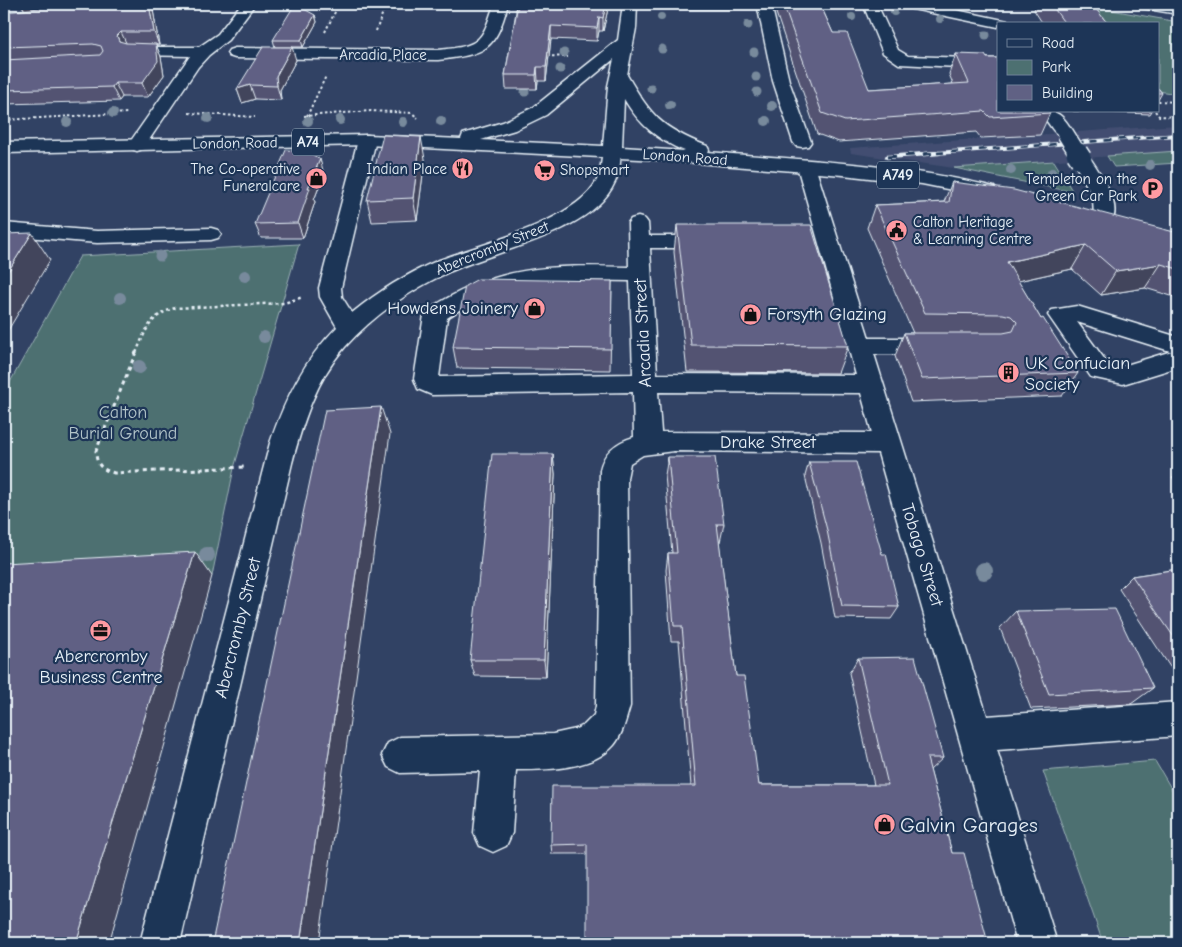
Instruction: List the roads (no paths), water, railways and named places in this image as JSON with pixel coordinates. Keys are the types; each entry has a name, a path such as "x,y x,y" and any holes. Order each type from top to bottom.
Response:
{"street":[{"path":"137,145 159,111 203,52 223,37 248,4"},
{"name":"Arcadia Place","path":"235,53 438,55 457,53 481,46 491,37 500,4"},
{"path":"612,152 618,74 630,4"},
{"name":"Tobago Street","path":"764,4 781,81 804,154 820,242 859,346 871,384 1037,943"},
{"path":"870,4 891,53 905,61 997,64"},
{"path":"908,4 997,23"},
{"path":"1142,4 1178,10"},
{"name":"A74","path":"449,144 502,129 532,116 603,62 625,42"},
{"path":"133,50 203,52"},
{"path":"905,61 911,77"},
{"path":"618,74 644,117 656,129 684,144 734,160"},
{"path":"1054,116 1103,197 1096,217 1123,224"},
{"path":"350,328 331,297 330,288 367,140"},
{"name":"London Road","path":"4,148 367,140 734,160 804,154 1006,196"},
{"name":"Abercromby Street","path":"160,943 278,463 289,424 307,382 319,362 350,328 384,300 422,276 546,228 579,209 605,184 612,152"},
{"path":"4,229 97,237 211,234"},
{"name":"Arcadia Street","path":"648,443 638,233 736,242"},
{"path":"640,274 559,273 522,277 490,287 452,304 436,315 426,379 427,383 432,386 646,383 871,384"},
{"path":"1178,345 1077,314 1060,315 1100,370 1123,374 1178,358"},
{"path":"859,346 960,346"},
{"name":"Drake Street","path":"400,755 553,752 576,748 593,740 607,725 613,706 613,478 615,463 624,453 648,443 674,441 888,443"},
{"path":"975,734 1178,719"},
{"path":"493,833 499,752"}],"railway":[{"path":"923,154 1178,135"},
{"path":"887,157 939,153"}],"place":[{"name":"Indian Place","path":"463,169"},
{"name":"Shopsmart","path":"544,170"},
{"name":"The Co-operative Funeralcare","path":"316,178"},
{"name":"Templeton on the Green Car Park","path":"1153,188"},
{"name":"Calton Heritage & Learning Centre","path":"897,231"},
{"name":"Howdens Joinery","path":"534,308"},
{"name":"Forsyth Glazing","path":"751,314"},
{"name":"UK Confucian Society","path":"1009,373"},
{"name":"Abercromby Business Centre","path":"101,631"},
{"name":"Galvin Garages","path":"884,825"}],"park label":[{"name":"Calton Burial Ground","path":"123,422"}]}
